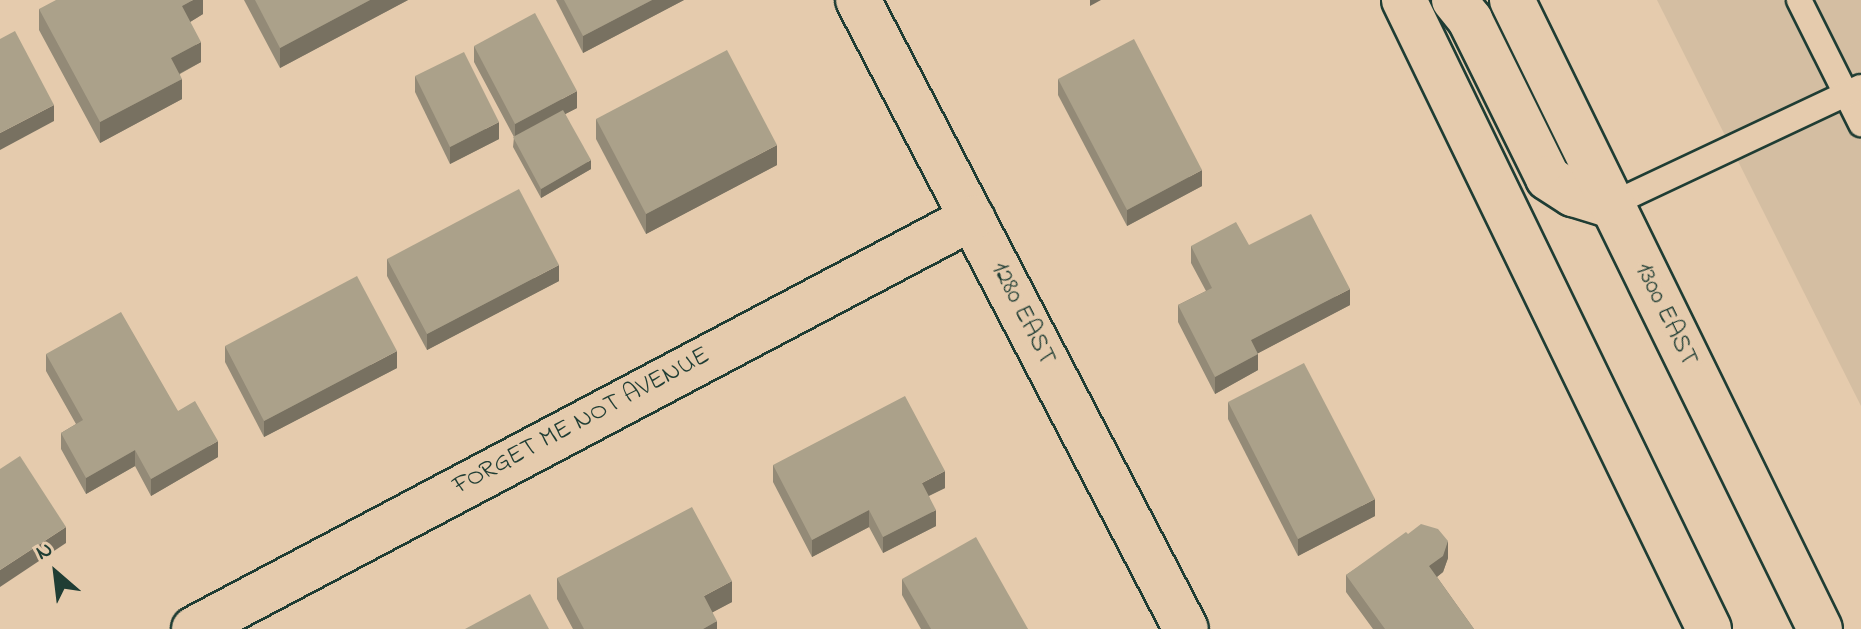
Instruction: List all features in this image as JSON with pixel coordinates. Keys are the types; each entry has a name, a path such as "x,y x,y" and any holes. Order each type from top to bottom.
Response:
{"main road":[{"name":"1280 EAST","path":"858,0 1186,629"},
{"path":"1404,0 1709,629"},
{"path":"1454,0 1470,20 1548,178 1573,194 1610,205"},
{"name":"1300 EAST","path":"1512,0 1820,629"},
{"name":"FORGET ME NOT AVENUE","path":"194,629 972,218"}],"lane":[{"path":"1799,0 1854,91 1861,124"},
{"path":"1610,205 1854,91"}],"shaded area":[{"path":"1657,0 1861,0 1861,406"}],"building":[{"path":"56,0 193,0 182,6 201,42 171,58 182,79 100,122 39,9"},
{"path":"255,0 370,0 280,48"},
{"path":"564,0 652,0 583,36"},
{"path":"535,13 577,91 515,124 474,46"},
{"path":"15,31 54,105 0,133 0,39"},
{"path":"1134,39 1202,170 1127,210 1058,79"},
{"path":"727,50 777,145 646,214 596,119"},
{"path":"464,52 499,122 450,147 415,76"},
{"path":"563,110 591,160 541,189 513,137"},
{"path":"519,189 559,265 427,334 387,259"},
{"path":"1311,214 1350,289 1251,340 1258,354 1215,377 1178,305 1212,288 1191,246 1236,222 1249,245"},
{"path":"357,276 397,351 264,421 225,346"},
{"path":"121,312 178,411 195,401 218,441 151,479 135,450 86,478 61,433 83,420 46,354"},
{"path":"1304,363 1375,499 1298,539 1228,402"},
{"path":"905,396 945,471 922,483 936,510 883,537 869,510 812,540 773,465"},
{"path":"20,456 66,527 0,570 0,469"},
{"path":"692,507 732,581 704,596 717,621 703,629 584,629 557,578"},
{"path":"1421,524 1438,529 1448,541 1443,556 1429,566 1474,629 1385,629 1346,575"},
{"path":"976,537 1028,629 931,629 902,579"},
{"path":"530,594 549,629 465,629"}]}
